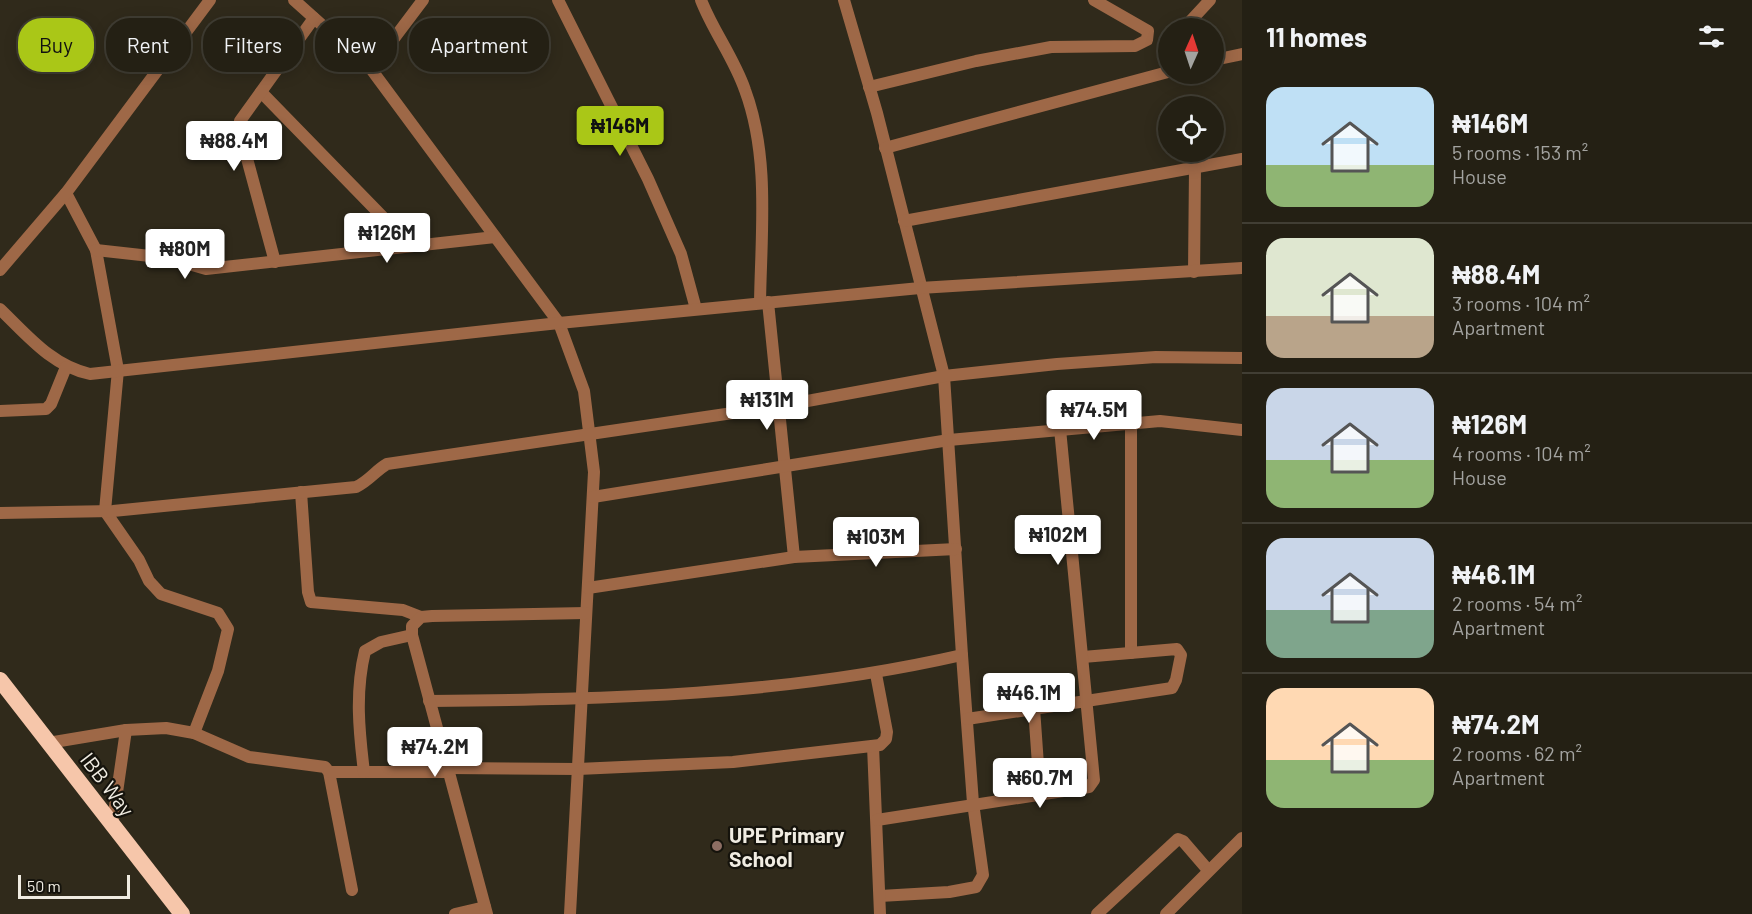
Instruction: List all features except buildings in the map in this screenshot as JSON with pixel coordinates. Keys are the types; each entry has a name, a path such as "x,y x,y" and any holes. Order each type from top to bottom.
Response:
{"highway":[{"name":"IBB Way","path":"0,680 112,827 182,914"}],"street":[{"path":"0,270 66,193 210,0"},
{"path":"275,262 239,129 240,121 314,18 294,0"},
{"path":"397,34 423,0"},
{"path":"558,0 648,179 681,254 696,309"},
{"path":"701,0 745,88 753,114 758,144 762,205 764,302 780,406 794,557"},
{"path":"844,0 945,376 973,803 983,875 976,887 949,892 880,896"},
{"path":"869,87 976,61 1051,47 1135,46 1150,36 1148,31 1094,0"},
{"path":"1193,18 1210,0"},
{"path":"1224,58 1242,54"},
{"path":"372,72 559,323 584,391 594,472 570,914"},
{"path":"885,148 1158,75"},
{"path":"261,92 411,246"},
{"path":"904,221 1242,159"},
{"path":"1194,272 1196,168"},
{"path":"66,193 96,250 118,370 105,511 149,580 161,594 218,613 228,629 218,672 194,733"},
{"path":"96,250 168,258 206,269 495,237"},
{"path":"0,309 58,363 90,374 764,302 920,288 1242,268"},
{"path":"0,513 105,511 356,487 368,482 375,471 387,464 780,406 945,376 1057,364 1156,357 1242,358"},
{"path":"0,411 46,409 51,404 66,367"},
{"path":"592,497 949,440 1160,421 1241,430"},
{"path":"1131,423 1131,653"},
{"path":"877,820 973,803 1089,787 1094,780 1060,429"},
{"path":"301,492 308,592 311,602 403,610 421,617 586,613"},
{"path":"588,588 794,557 956,549"},
{"path":"421,617 412,626 412,635 486,911 454,914"},
{"path":"364,772 358,710 359,682 365,651 381,642 412,635"},
{"path":"967,719 1087,699 1172,688 1175,684 1180,651 1083,657"},
{"path":"429,701 582,699 725,693 876,674 962,655"},
{"path":"329,772 578,770 733,762 880,746 886,739 886,732 876,674"},
{"path":"1034,708 1040,794"},
{"path":"48,743 126,730 166,728 194,733 249,757 321,765 329,772 352,890"},
{"path":"112,827 126,730"},
{"path":"873,746 880,914"},
{"path":"1166,914 1242,838"},
{"path":"1097,914 1178,839 1208,870"}],"place":[{"name":"UPE Primary School","path":"717,846"}]}
